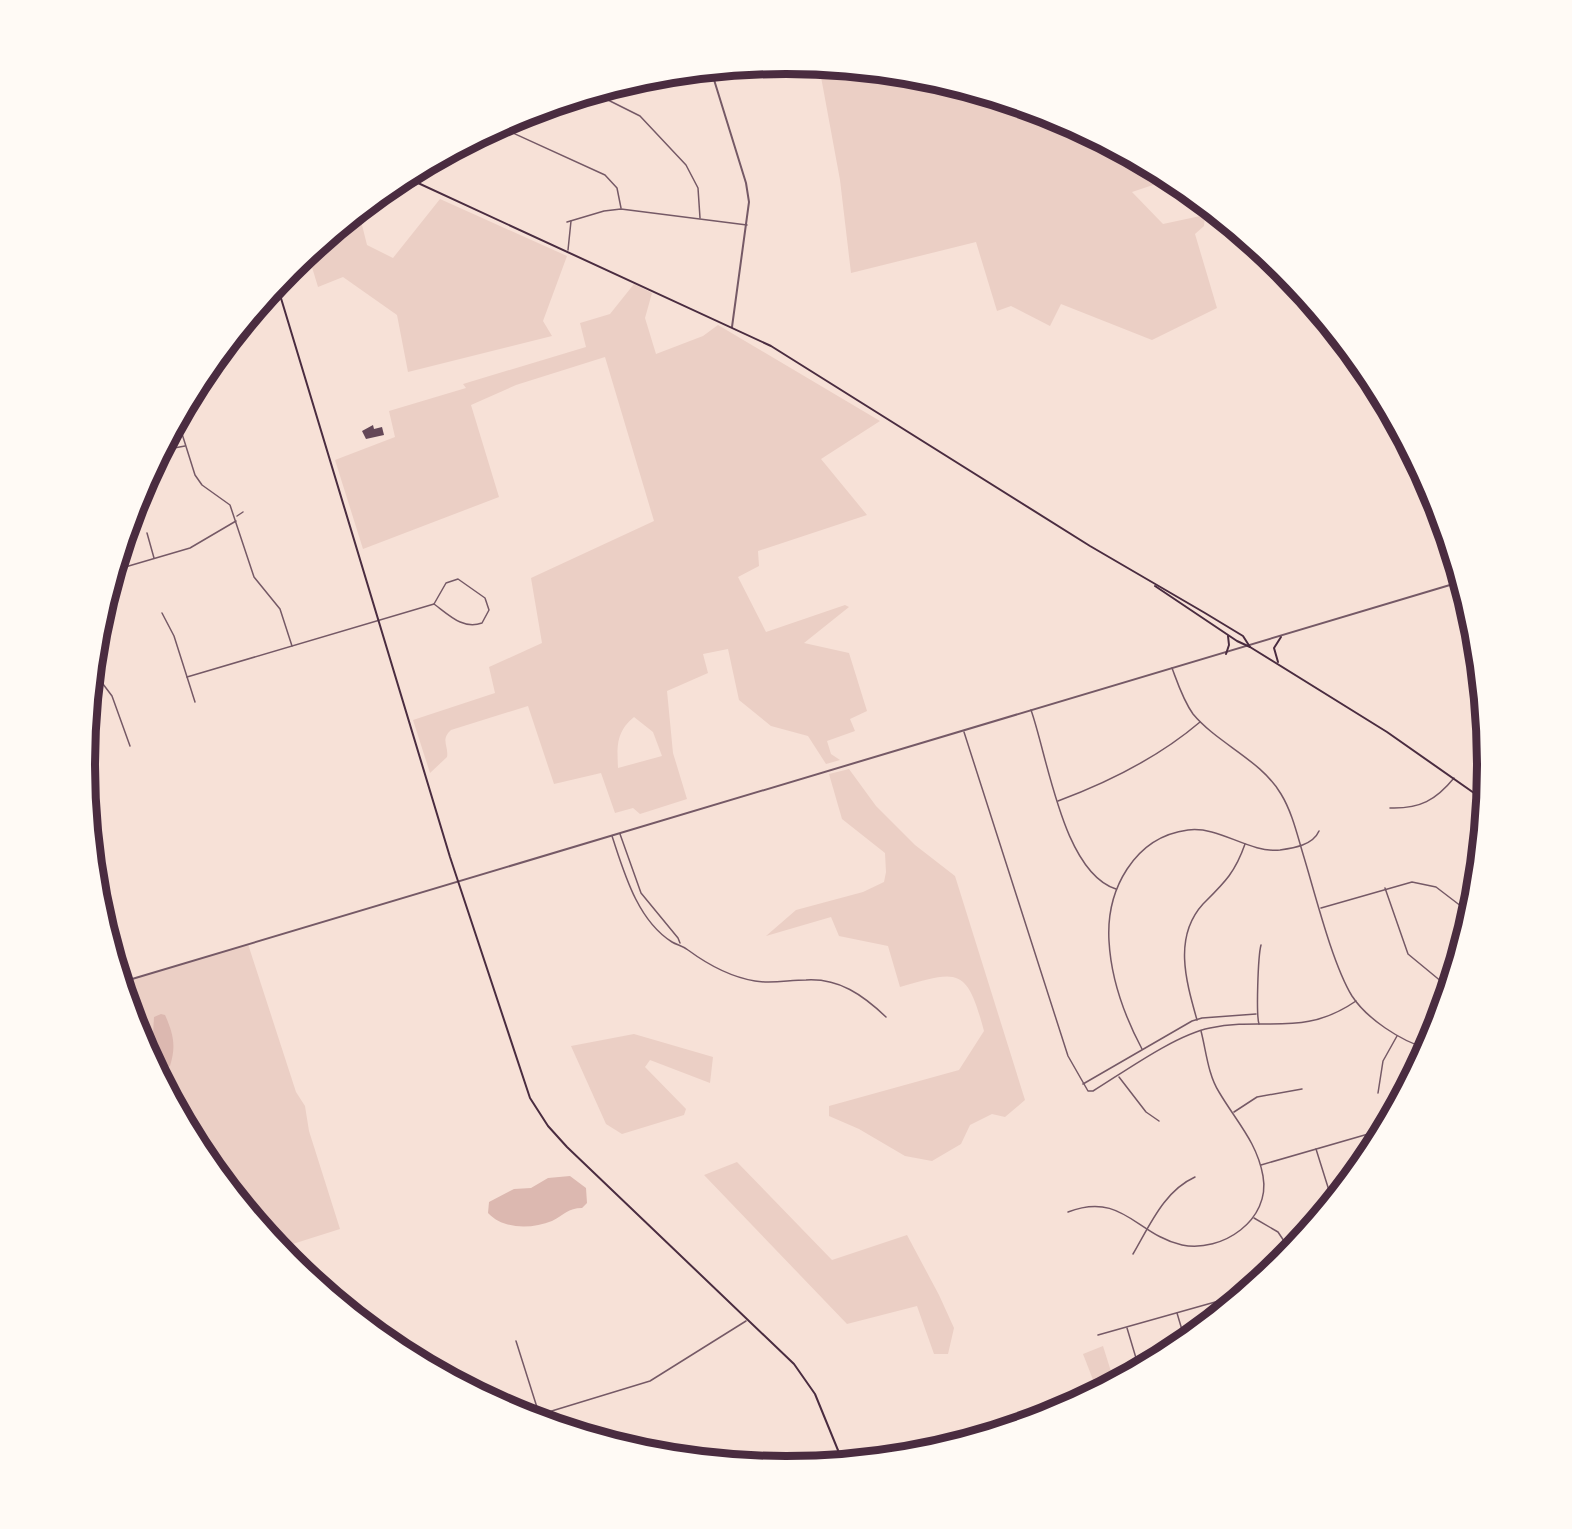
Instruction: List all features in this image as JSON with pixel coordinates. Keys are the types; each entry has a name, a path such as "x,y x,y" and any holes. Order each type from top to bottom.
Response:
{"main road":[{"path":"415,182 780,351 1153,584 1243,636 1250,647"},
{"path":"280,294 378,620 526,1088 541,1116 562,1142 806,1379 824,1410 840,1453"},
{"path":"1153,584 1224,632 1388,732 1476,794"},
{"path":"1224,632 1229,642 1226,654"},
{"path":"1279,664 1274,649 1281,637"}],"street":[{"path":"713,77 746,183 749,202 732,327"},
{"path":"604,98 640,116 686,165 698,188 700,219"},
{"path":"510,132 605,175 617,188 621,209"},
{"path":"567,222 621,209 747,225"},
{"path":"567,251 571,220"},
{"path":"181,431 198,481 227,501 236,516 254,577 280,609 292,646"},
{"path":"172,448 186,446"},
{"path":"236,516 243,512"},
{"path":"125,567 197,544 237,520"},
{"path":"147,533 154,558"},
{"path":"187,677 434,604 446,582 458,579 485,598 489,610 482,623 468,626 434,604"},
{"path":"130,980 619,832 1250,647 1452,584"},
{"path":"162,613 174,636 195,702"},
{"path":"1172,668 1185,701 1200,722 1275,784 1286,804 1344,980 1356,1001 1397,1035 1417,1044"},
{"path":"100,680 112,696 130,746"},
{"path":"1031,710 1070,839 1084,864 1101,880 1117,889"},
{"path":"1058,801 1165,750 1200,722"},
{"path":"964,730 1068,1056 1086,1088 1093,1091 1200,1030 1223,1026 1297,1025 1321,1020 1356,1001"},
{"path":"1390,808 1409,808 1428,803 1438,796 1454,778"},
{"path":"1142,1049 1124,1007 1112,961 1109,921 1117,889 1131,862 1140,851 1163,837 1189,830 1202,830 1245,844 1273,849 1300,845 1314,840 1319,831"},
{"path":"619,832 640,892 678,938 680,944"},
{"path":"612,835 634,895 655,925 674,943 680,944 726,972 754,981 812,980 849,988 867,999 886,1017"},
{"path":"1197,1020 1184,961 1187,930 1203,904 1232,875 1245,844"},
{"path":"1321,908 1385,888 1418,882 1436,887 1462,907"},
{"path":"1385,888 1408,954 1442,982"},
{"path":"634,895 640,892"},
{"path":"1259,1025 1256,1014 1260,986 1261,945"},
{"path":"1083,1084 1197,1020 1256,1014"},
{"path":"1068,1212 1090,1206 1105,1207 1120,1211 1178,1244 1198,1245 1231,1236 1254,1218 1263,1192 1260,1166 1248,1135 1215,1085 1200,1030"},
{"path":"1378,1093 1383,1061 1397,1035"},
{"path":"1118,1076 1146,1112 1159,1121"},
{"path":"1233,1112 1257,1097 1302,1089"},
{"path":"1260,1166 1369,1134"},
{"path":"1316,1149 1329,1191"},
{"path":"1133,1254 1173,1190 1195,1177"},
{"path":"1254,1218 1278,1232 1285,1242"},
{"path":"1098,1335 1223,1300"},
{"path":"1177,1313 1182,1330"},
{"path":"546,1412 650,1380 747,1320"},
{"path":"1127,1327 1137,1360"},
{"path":"516,1341 538,1409"}],"shaded area":[{"path":"821,75 876,79 921,87 1008,110 1092,145 1159,183 1132,192 1163,224 1205,215 1204,226 1195,234 1217,308 1152,340 1061,304 1050,326 1011,306 997,311 976,242 851,273 840,180"},
{"path":"440,199 567,256 543,321 552,336 408,372 397,315 343,277 318,287 311,263 361,220 367,245 393,258"},
{"path":"634,284 652,293 645,318 656,354 703,336 718,325 880,421 821,459 867,515 758,551 759,566 738,577 766,632 845,605 849,607 804,643 849,653 867,711 850,719 855,731 827,741 831,754 840,760 826,764 808,736 771,726 739,700 728,649 703,654 708,673 667,691 673,753 687,799 640,814 633,808 615,813 601,773 554,784 528,706 451,730 445,740 447,757 430,773 413,720 495,693 489,667 542,643 531,578 654,521 605,357 516,385 471,405 499,497 363,549 335,460 395,437 389,411 466,388 463,384 586,347 580,323 610,314","holes":["634,717 653,732 662,756 618,768 619,740 628,723"]},
{"path":"849,769 876,806 915,845 955,876 1025,1100 1005,1117 992,1114 970,1125 961,1144 932,1161 905,1156 859,1129 829,1116 829,1106 959,1070 984,1031 978,1010 966,984 948,977 900,987 888,946 839,936 831,917 766,936 796,910 863,892 884,882 885,853 842,819 829,774"},
{"path":"248,944 296,1092 305,1106 309,1131 340,1229 289,1245 266,1220 211,1148 188,1110 166,1070 130,980"},
{"path":"165,1015 173,1041 170,1066 165,1068 151,1037 154,1017"},
{"path":"634,1034 713,1057 710,1083 650,1060 645,1067 686,1109 684,1115 622,1134 606,1124 571,1046"},
{"path":"737,1162 832,1260 907,1235 954,1328 948,1354 934,1354 917,1306 847,1324 704,1175"},
{"path":"570,1176 586,1188 587,1203 582,1208 577,1208 552,1221 536,1226 502,1223 488,1213 489,1202 514,1189 531,1188 548,1178"},
{"path":"1103,1346 1112,1373 1094,1383 1083,1354"}],"building":[{"path":"373,425 374,429 382,427 384,435 366,439 362,431"}]}
